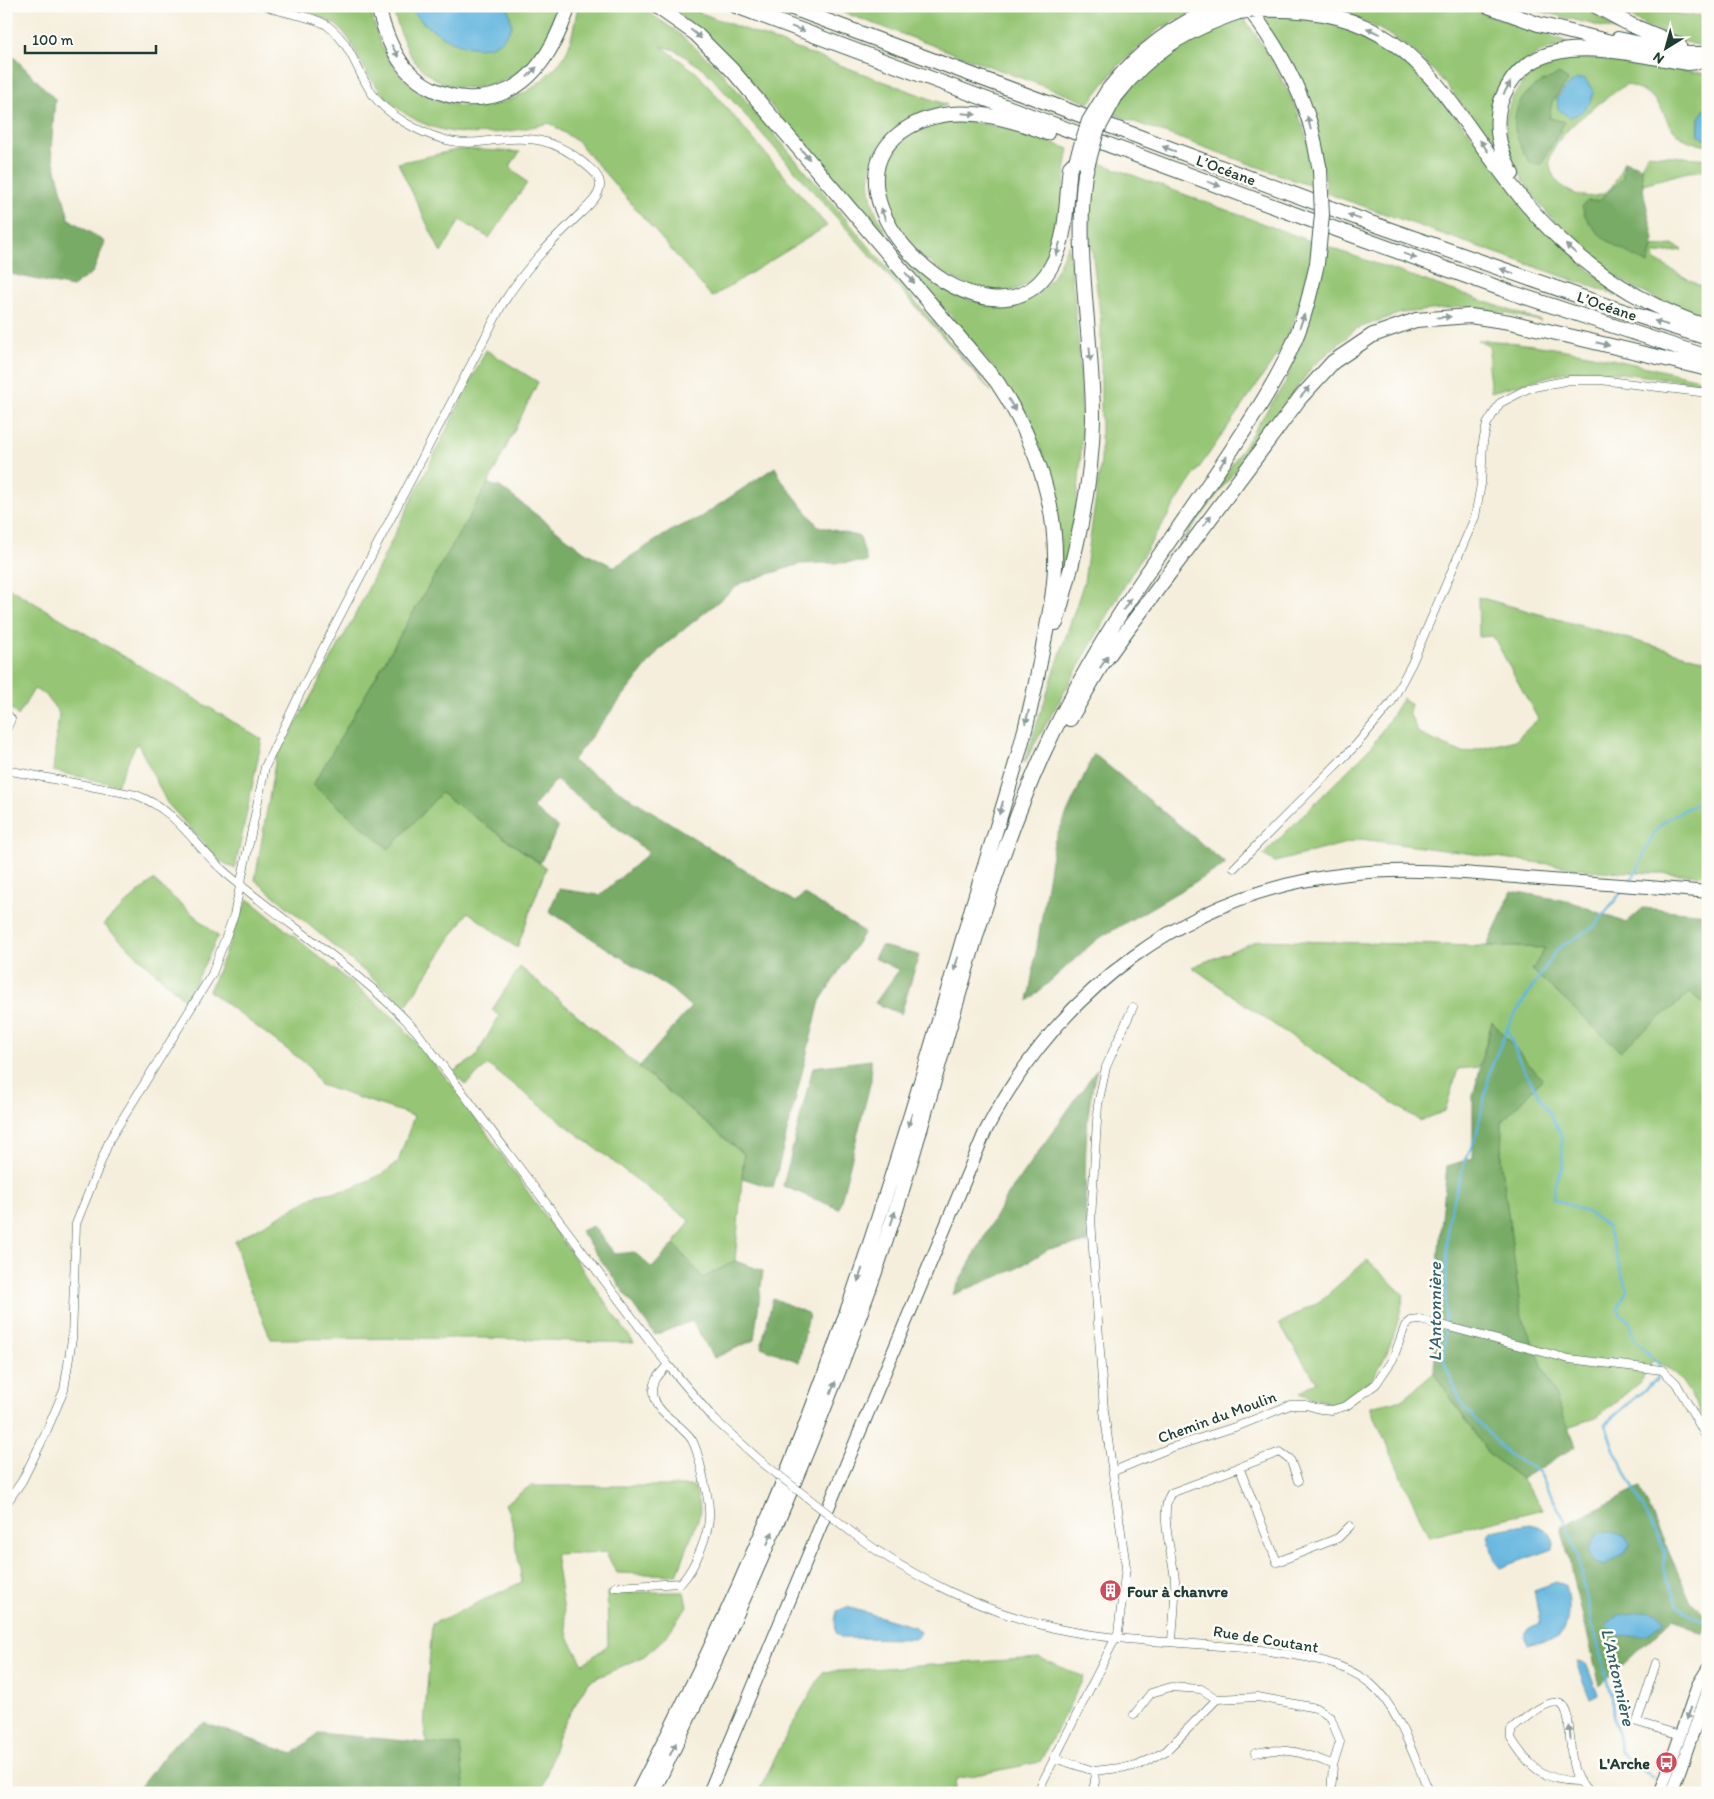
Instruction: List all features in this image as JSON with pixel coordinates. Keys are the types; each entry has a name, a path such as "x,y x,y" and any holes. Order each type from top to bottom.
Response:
{"highway":[{"path":"378,6 387,36 405,68 422,83 438,92 457,98 475,99 496,96 513,88 529,76 553,43 569,6"},
{"path":"638,1793 690,1690 744,1573 789,1466 839,1335 912,1115 1039,673 1051,615 1055,563 1053,528 1040,468 1022,424 1010,402 978,358 732,70 696,34 656,6"},
{"name":"L’Océane","path":"736,6 1118,150 1513,293 1708,357"},
{"name":"L’Océane","path":"788,6 1368,222 1610,307 1708,338"},
{"path":"1118,150 1071,141 993,117 964,113 937,115 915,123 893,140 881,159 876,188 888,225 906,249 926,269 960,290 974,295 1002,297 1026,290 1037,283 1053,264 1076,168 1096,130 1112,93 1128,65 1153,43 1178,26 1220,6"},
{"path":"1488,6 1538,24 1584,36 1703,58"},
{"path":"1494,6 1644,45 1703,58"},
{"path":"1596,6 1703,58"},
{"path":"1112,93 1144,64 1183,35 1208,23 1247,9 1290,9 1330,14 1360,25 1402,48 1442,88 1513,187 1546,226 1575,253 1617,285 1665,311 1708,327"},
{"path":"652,1793 704,1687 790,1494 855,1331 924,1118 988,899 1026,794 1066,708 1107,636 1243,433 1280,369 1306,309 1317,264 1322,214 1320,170 1309,119 1294,82 1278,50 1247,9"},
{"path":"1546,226 1544,217 1511,173 1499,141 1497,125 1500,106 1506,90 1515,76 1536,59 1551,52 1568,49 1588,49 1688,63 1703,58"},
{"path":"1039,673 1044,666 1070,574 1088,491 1093,418 1081,217 1076,168"},
{"path":"1026,794 1044,768 1084,693 1126,630 1300,398 1333,362 1351,348 1374,335 1416,320 1470,316 1510,322 1708,369"}],"main road":[{"path":"709,1793 985,1132 1004,1096 1032,1055 1084,996 1122,964 1180,927 1234,901 1298,882 1347,874 1401,870 1708,892"},
{"path":"1669,888 1708,887"},
{"path":"1672,1793 1698,1684 1708,1668"},
{"path":"1660,1793 1708,1690"}],"street":[{"path":"6,1504 22,1481 37,1452 64,1390 72,1339 76,1224 110,1139 212,974 234,915 265,767 309,676 502,305 518,280 538,255 592,202 600,186 599,178 578,157 546,140 519,137 465,144 448,141 420,131 387,108 371,92 349,49 326,24 267,6"},
{"path":"1234,868 1356,745 1391,703 1412,663 1475,517 1481,484 1483,442 1487,424 1500,403 1529,388 1570,380 1600,380 1708,392"},
{"path":"6,713 10,719 6,730"},
{"name":"Rue de Coutant","path":"6,770 136,795 154,802 166,811 226,874 382,996 417,1032 668,1366 714,1419 764,1463 854,1534 911,1571 955,1594 1007,1614 1055,1628 1118,1637 1227,1645 1293,1654 1352,1671 1372,1685 1388,1704 1430,1793"},
{"path":"1037,1793 1118,1637 1126,1567 1114,1471 1104,1411 1091,1219 1098,1105 1106,1067 1133,1007"},
{"name":"Chemin du Moulin","path":"1114,1471 1170,1448 1238,1426 1290,1405 1306,1405 1332,1410 1346,1406 1376,1384 1393,1359 1404,1326 1411,1320 1420,1320 1449,1327 1569,1359 1659,1370 1676,1383 1708,1440"},
{"path":"616,1587 681,1583 696,1562 709,1522 710,1510 699,1458 692,1440 678,1423 661,1411 654,1399 656,1377 668,1366"},
{"path":"1172,1641 1175,1581 1165,1513 1166,1500 1171,1493 1280,1452 1290,1458 1298,1481"},
{"path":"1239,1466 1277,1562 1338,1538 1350,1526"},
{"path":"1656,1663 1637,1722 1686,1737"},
{"path":"1134,1716 1151,1693 1171,1687 1201,1689 1217,1699 1258,1697 1316,1708 1331,1718 1340,1742 1334,1765 1331,1793"},
{"path":"1054,1758 1094,1771 1137,1766 1152,1760 1166,1751 1217,1699"},
{"path":"1579,1781 1563,1782 1550,1778 1534,1767 1511,1738 1512,1730 1529,1714 1546,1706 1557,1703 1564,1706 1568,1713 1573,1762 1579,1781 1592,1793"},
{"path":"1255,1753 1288,1750 1311,1755 1334,1765"},
{"path":"1092,1793 1095,1782 1094,1771"}],"green space":[{"path":"283,6 369,6 378,38 388,60 409,83 427,95 447,103 469,106 490,105 511,99 531,89 548,74 564,57 569,46 578,6 639,6 676,31 719,69 992,392 705,70 675,50 661,46 697,73 827,226 712,297 578,142 549,123 497,133 472,134 448,131 425,124 404,113 385,96 367,73 353,46 339,27 309,13"},
{"path":"391,6 409,6 424,24 512,28 508,6 562,6 548,40 536,57 507,79 491,85 474,88 457,87 441,82 426,73 410,54"},
{"path":"668,6 682,6 947,105 895,129 872,162 872,201 890,239 921,272 959,296 999,305 1035,295 1051,279 1068,245 1079,347 1082,424 1079,483 1063,582 1056,512 1045,461 1029,422 1001,379 968,337 742,71 705,35"},
{"path":"826,6 1205,6 1159,29 1118,66 1089,103"},
{"path":"1315,6 1461,6 1568,42 1537,54 1502,87 1500,159 1444,82 1402,43 1377,28 1348,15"},
{"path":"1519,6 1583,6 1619,31"},
{"path":"1610,6 1651,6 1661,13 1708,16 1708,47 1669,36"},
{"path":"1260,15 1332,19 1401,52 1580,262 1624,298 1326,193 1325,172"},
{"path":"1244,18 1281,77 1291,98 1308,143 1316,188 1110,113 1154,60 1218,23"},
{"path":"7,50 55,99 51,150 69,219 105,242 93,272 72,287 6,273"},
{"path":"1573,58 1601,59 1708,74 1708,105 1699,118 1699,135 1708,141 1708,146 1681,137 1673,130 1661,108 1654,100 1645,92 1627,84 1582,116 1571,127 1554,148 1550,158 1550,167 1559,184 1567,190 1585,196 1595,196 1608,191 1617,179 1624,161 1623,178 1599,201 1648,263 1652,247 1674,245 1682,250 1654,254 1655,260 1698,285 1708,287 1708,321 1655,298 1606,270 1577,246 1562,230 1546,212 1520,175 1506,141 1506,118 1511,101 1525,79 1537,68 1552,62","holes":["1568,80 1552,102 1549,118 1564,122 1514,130"]},
{"path":"1559,74 1568,80 1552,102 1549,118 1565,122 1541,164 1531,164 1519,144 1516,134 1516,114 1519,104 1535,86"},
{"path":"964,120 1020,131 1069,149 1059,222 1051,251 1045,264 1030,282 1011,290 990,291 969,285 948,275 928,261 911,245 898,230 887,206 885,179 887,166 892,153 899,143 909,134 922,127 942,122"},
{"path":"461,149 520,152 510,166 527,183 489,238 460,220 441,253 398,163"},
{"path":"1647,154 1708,159 1708,170 1688,172 1643,184 1641,167"},
{"path":"1092,160 1315,243 1300,305 1283,347 1190,481 1130,576 1024,763 1084,582 1101,461 1101,322 1090,234 1088,175"},
{"path":"1624,161 1641,167 1644,195 1654,239 1648,264 1599,234 1591,226 1582,206 1587,201 1599,201 1623,178"},
{"path":"1325,246 1541,321 1470,306 1401,313 1356,329 1313,366 1178,547 1285,383 1303,336"},
{"path":"1477,340 1535,345 1593,355 1708,381 1708,384 1620,373 1565,372 1491,392 1488,367 1490,347"},
{"path":"486,350 538,382 488,484 313,785 441,793 546,868 517,948 468,912 406,1006 255,880 276,757 351,623"},
{"path":"775,467 783,482 818,526 860,537 867,562 800,564 741,583 660,649 572,761 795,902 804,894 864,932 820,1001 773,1188 742,1178 744,1154 639,1067 691,1007 672,990 549,911 559,889 600,895 649,853 556,780 533,808 558,828 540,863 441,793 389,849 313,785 488,484 500,487 585,552 614,567 674,529 699,518"},
{"path":"6,586 262,739 235,869 219,860 167,803 137,742 117,785 53,771 59,713 45,694 34,689 18,716 6,704"},
{"path":"1478,597 1708,661 1708,875 1600,871 1361,839 1275,862 1263,855 1372,746 1403,698 1411,704 1409,713 1419,734 1463,753 1516,740 1538,719 1493,636 1479,637"},
{"path":"1094,754 1226,864 1096,940 1028,1001 1054,842"},
{"path":"153,880 218,936 196,982 185,1000 103,924"},
{"path":"1512,891 1572,902 1626,923 1643,908 1708,914 1708,1006 1690,993 1620,1051 1532,970 1545,948 1487,946"},
{"path":"248,899 397,1020 457,1091 634,1343 483,1338 271,1339 245,1278 235,1241 317,1195 351,1189 382,1174 398,1162 414,1116 320,1085 308,1065 209,991"},
{"path":"1259,940 1546,948 1619,1051 1690,993 1708,1006 1708,1429 1680,1379 1663,1365 1652,1361 1642,1380 1598,1417 1567,1427 1521,1314 1501,1159 1502,1122 1542,1079 1492,1022 1479,1067 1458,1069 1445,1111 1420,1121 1273,1024 1192,967"},
{"path":"881,946 919,955 901,1014 875,1003 899,970 874,958"},
{"path":"520,967 744,1155 735,1261 703,1278 674,1244 690,1221 488,1065 465,1085 454,1071 475,1058 499,1016 492,1010"},
{"path":"1492,1022 1542,1079 1502,1122 1501,1159 1521,1314 1576,1446 1521,1479 1488,1453 1434,1373 1439,1249 1447,1166 1473,1158 1473,1096"},
{"path":"871,1060 871,1080 839,1209 783,1186 813,1067"},
{"path":"1097,1069 1092,1089 1087,1133 1085,1178 1087,1243 1049,1249 1016,1269 952,1295 1005,1199"},
{"path":"593,1226 615,1254 634,1252 652,1268 674,1244 703,1278 735,1261 763,1271 754,1340 714,1358 692,1321 655,1335 580,1231"},
{"path":"1367,1260 1404,1295 1388,1351 1364,1387 1344,1402 1324,1402 1300,1393 1316,1381 1279,1324 1320,1301"},
{"path":"773,1298 809,1314 799,1362 761,1347"},
{"path":"1434,1373 1488,1453 1521,1479 1543,1509 1429,1537 1370,1407 1403,1399"},
{"path":"530,1486 694,1486 701,1511 677,1575 617,1573 605,1552 555,1554 568,1637 583,1664 608,1645 607,1592 684,1592 687,1606 665,1638 644,1656 588,1682 559,1733 541,1793 465,1793 460,1746 427,1744 424,1727 432,1624 522,1582 512,1521 505,1504"},
{"path":"1640,1488 1691,1602 1708,1616 1702,1635 1673,1618 1600,1686 1561,1527"},
{"path":"1040,1658 1084,1677 1040,1762 956,1779 954,1793 758,1793 789,1730 823,1672"},
{"path":"204,1723 293,1754 318,1733 460,1746 465,1793 135,1793 173,1745"}],"water":[{"path":"409,6 508,6 512,27 501,41 488,47 476,48 449,40 437,33 425,24"},
{"path":"1577,79 1585,79 1594,92 1585,109 1569,117 1558,109 1557,98 1567,86"},
{"path":"1708,105 1708,141 1699,135 1699,118"},
{"path":"1530,1524 1540,1527 1551,1534 1553,1549 1500,1568 1495,1562 1488,1536 1492,1531"},
{"path":"1612,1532 1625,1536 1630,1544 1624,1554 1604,1566 1595,1564 1588,1550 1598,1533"},
{"path":"1556,1582 1565,1585 1568,1599 1568,1616 1563,1631 1558,1637 1551,1640 1528,1644 1524,1637 1529,1629 1540,1623 1534,1590"},
{"path":"847,1607 915,1627 920,1632 916,1639 842,1638 836,1633 835,1621 837,1611"},
{"path":"1646,1611 1659,1614 1664,1622 1643,1635 1619,1637 1607,1625 1619,1615"},
{"path":"1578,1661 1586,1663 1598,1695 1590,1699 1578,1668"}],"waterway":[{"name":"L'Antonnière","path":"1630,882 1661,824 1708,796"},
{"name":"L'Antonnière","path":"1623,890 1595,926 1557,949 1510,1022 1491,1068 1476,1136 1464,1164 1448,1219 1444,1363 1464,1408 1508,1454 1539,1472 1564,1519 1578,1557 1592,1623 1612,1696 1613,1715 1622,1752 1640,1770 1652,1778"},
{"name":"L'Antonnière","path":"1507,1028 1519,1060 1561,1134 1563,1166 1554,1186 1553,1199 1585,1211 1607,1226 1627,1290 1618,1309 1621,1315 1629,1321 1636,1341 1659,1365 1657,1379 1605,1424 1614,1449 1665,1552 1663,1567 1678,1605 1690,1615 1705,1621"}],"place":[{"name":"Four à chanvre","path":"1111,1591"},
{"name":"L'Arche","path":"1666,1763"}]}
